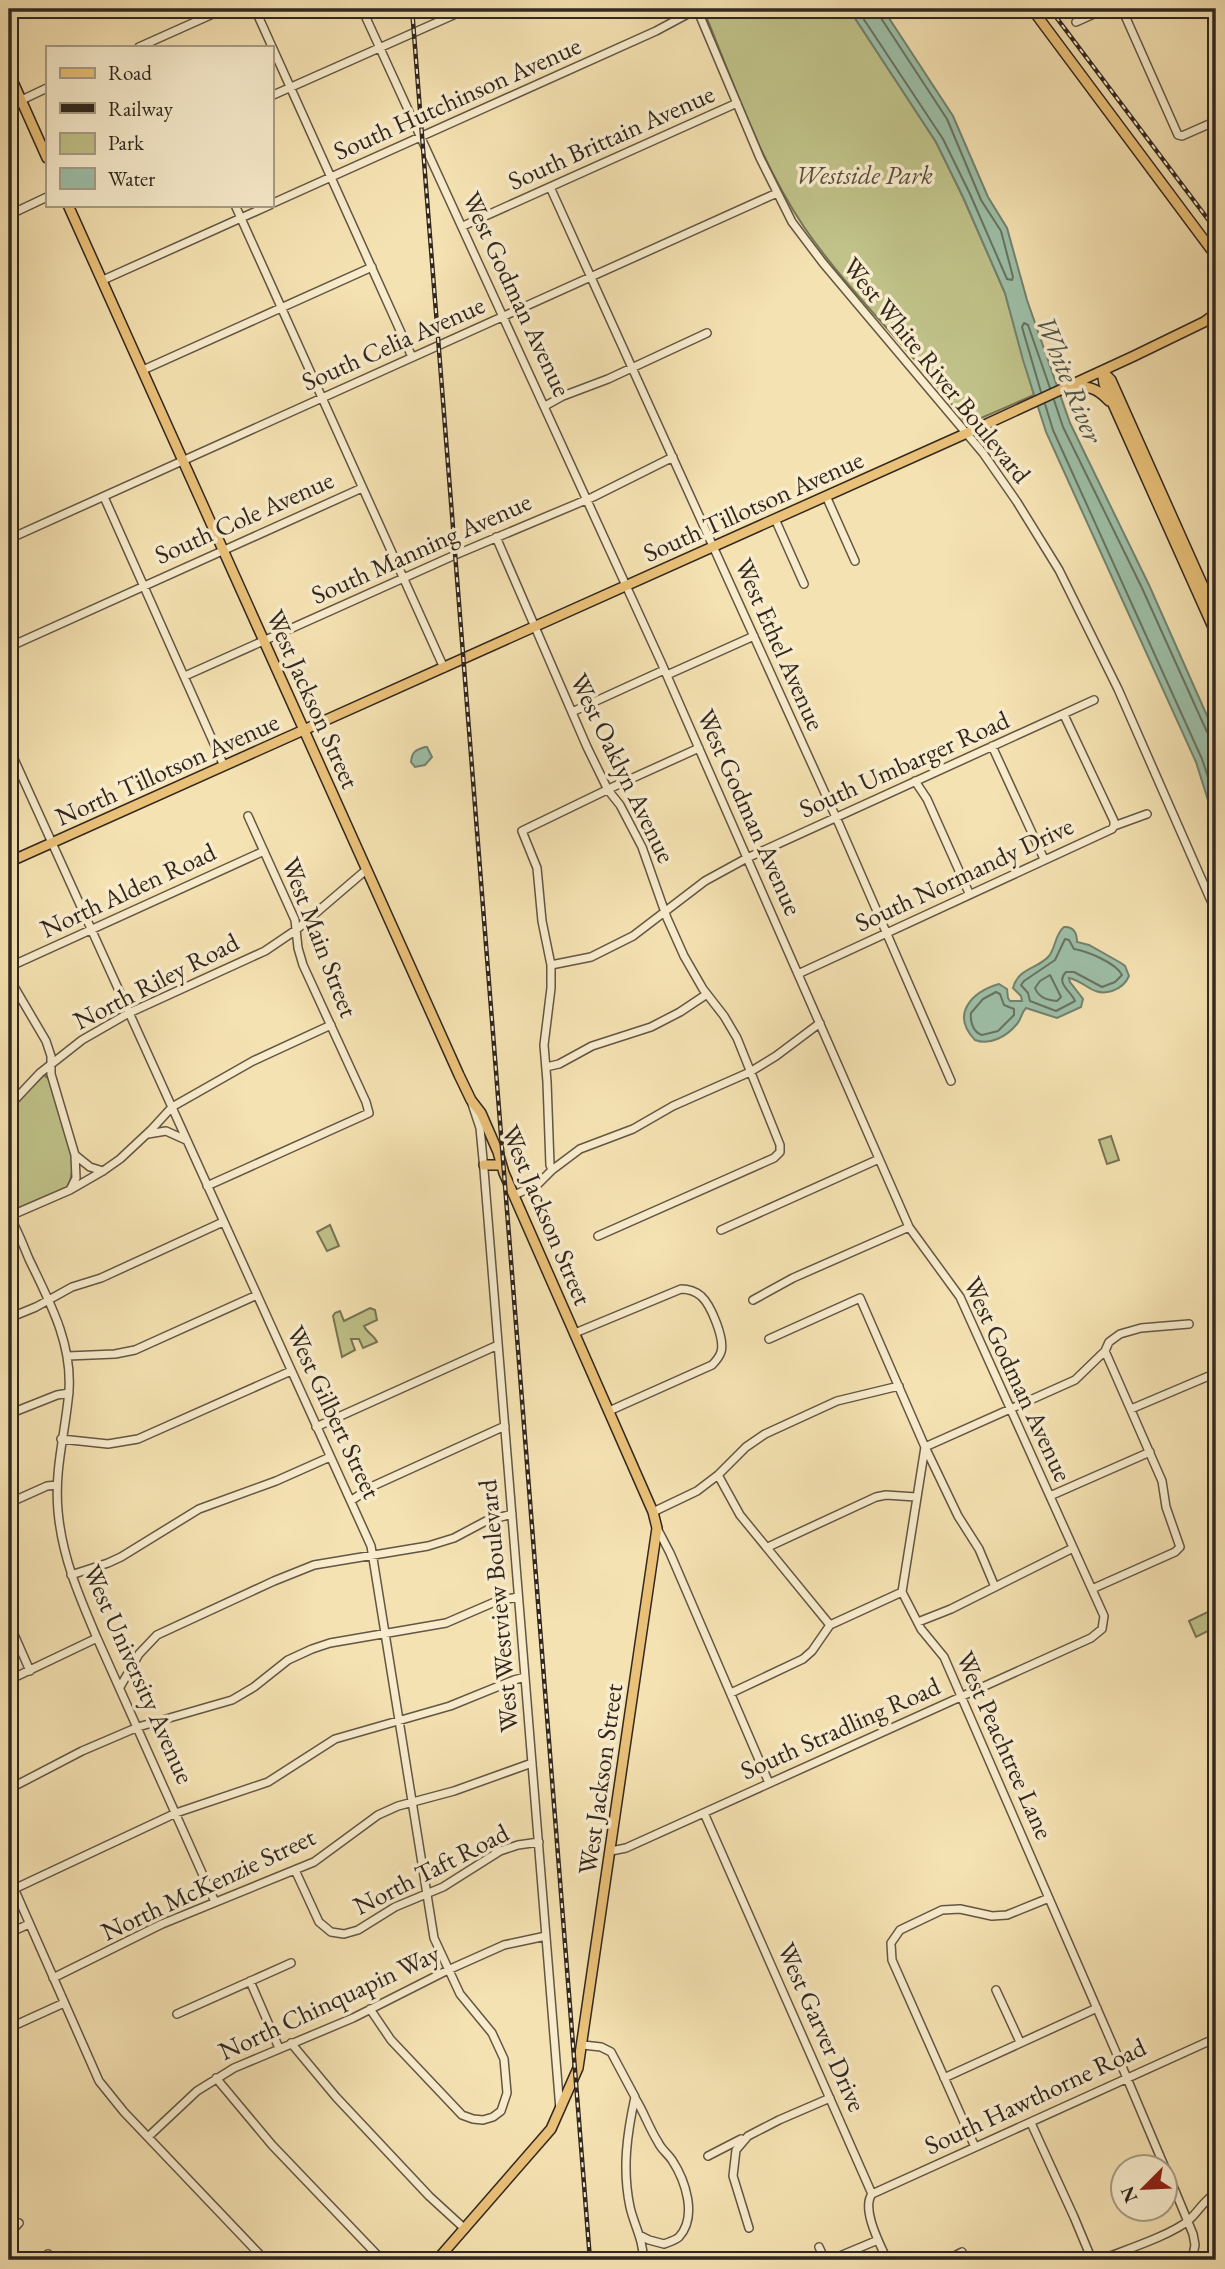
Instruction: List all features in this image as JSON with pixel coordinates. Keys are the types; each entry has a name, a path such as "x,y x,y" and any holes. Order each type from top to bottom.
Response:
{"main road":[{"path":"1032,9 1216,256"},
{"path":"9,73 46,156"},
{"name":"West Jackson Street","path":"68,206 366,870 471,1100 481,1112 501,1165 653,1512 657,1528 583,2045 575,2076 544,2138 437,2260"},
{"path":"1080,384 1204,322 1216,313"},
{"path":"1102,371 1104,384 1216,634"},
{"path":"1102,371 1111,380 1216,615"},
{"path":"1080,384 1098,390 1116,409"},
{"name":"South Tillotson Avenue","path":"304,731 1067,387 1080,384"},
{"name":"North Tillotson Avenue","path":"9,862 304,731"},
{"path":"484,1165 501,1165"}],"street":[{"path":"141,46 224,9"},
{"path":"255,9 271,46"},
{"name":"West Godman Avenue","path":"362,9 666,673 909,1227 958,1293 1104,1616 1104,1626"},
{"path":"273,95 467,9"},
{"name":"West White River Boulevard","path":"697,9 776,193 792,222 815,254 967,433 1017,502 1059,570 1118,689 1216,912"},
{"name":"South Hutchinson Avenue","path":"273,203 656,32 697,9"},
{"path":"1076,22 1105,9"},
{"path":"1122,9 1178,135 1182,136 1216,121"},
{"path":"159,38 163,46"},
{"path":"273,50 412,357"},
{"path":"9,106 46,88"},
{"name":"South Brittain Avenue","path":"463,226 737,103"},
{"name":"West Ethel Avenue","path":"550,187 836,818 951,1081"},
{"name":"South Celia Avenue","path":"9,539 776,193"},
{"path":"9,215 46,197"},
{"path":"235,206 444,668"},
{"name":"South Hutchinson Avenue","path":"103,280 267,206"},
{"path":"143,370 372,267"},
{"path":"545,406 707,332"},
{"name":"South Manning Avenue","path":"184,677 587,499 673,457"},
{"name":"South Cole Avenue","path":"9,647 362,488"},
{"path":"826,496 855,561"},
{"path":"104,497 225,766"},
{"path":"775,519 804,584"},
{"name":"West Oaklyn Avenue","path":"496,537 608,790 620,805 642,848 684,956 729,1025 779,1142 780,1152 774,1158 598,1236"},
{"path":"572,712 754,636"},
{"name":"South Umbarger Road","path":"551,965 591,957 633,936 705,881 747,858 1094,700"},
{"path":"1064,715 1114,826"},
{"path":"992,746 1044,859"},
{"path":"552,1170 544,1045 551,997 551,965 542,921 537,868 522,831 699,748"},
{"name":"West Gilbert Street","path":"10,753 316,1427 352,1500 374,1555 434,1938 460,1994 492,2034 502,2052 507,2097 501,2110 493,2117 477,2120 462,2115 391,2040 370,2009"},
{"path":"915,782 927,799 969,893"},
{"name":"South Normandy Drive","path":"798,974 1114,826 1147,814"},
{"name":"West Main Street","path":"207,1186 369,1112 303,965 295,920 248,816"},
{"name":"North Alden Road","path":"9,967 264,850"},
{"name":"North Riley Road","path":"9,1106 50,1063 82,1040 129,1013 255,955 296,930 366,870"},
{"path":"9,978 41,1031 51,1056 51,1074 77,1164 76,1178 70,1190"},
{"path":"546,1067 559,1064 592,1046 651,1027 707,994"},
{"path":"514,1195 537,1185 580,1149 623,1133 673,1106 750,1072 820,1023"},
{"path":"9,1216 70,1190 103,1171 147,1134 172,1107 253,1061 331,1025"},
{"name":"West Westview Boulevard","path":"471,1100 480,1128 484,1165 560,2110"},
{"path":"147,1134 166,1131 186,1140"},
{"path":"75,1155 90,1167 103,1171"},
{"path":"721,1230 879,1159"},
{"name":"West University Avenue","path":"9,1216 48,1300 68,1356 69,1394 57,1485 62,1540 71,1575 215,1902"},
{"path":"9,1318 72,1287 101,1278 223,1222"},
{"path":"753,1300 793,1278 909,1227"},
{"path":"575,1334 677,1290 687,1289 705,1300 714,1319 722,1342 720,1355 715,1363 705,1370 609,1411"},
{"path":"68,1356 116,1354 135,1350 257,1295"},
{"path":"769,1339 860,1298 925,1447 947,1494 979,1549 995,1587"},
{"path":"925,1447 1075,1380 1105,1351 1109,1342 1129,1330 1189,1324"},
{"path":"316,1427 498,1345"},
{"path":"1092,1589 1175,1552 1180,1547 1166,1507 1162,1481 1105,1351"},
{"path":"61,1439 108,1444 138,1439 291,1371"},
{"path":"1131,1409 1216,1373"},
{"path":"653,1512 689,1496 765,1434 837,1401 899,1386"},
{"path":"9,1414 57,1395 69,1394"},
{"path":"352,1500 373,1486 505,1426"},
{"path":"731,1693 803,1659 830,1625 902,1592 925,1447"},
{"path":"1050,1496 1150,1451"},
{"path":"71,1575 121,1557 199,1509 330,1457"},
{"path":"718,1475 740,1515 830,1625"},
{"path":"9,1503 47,1486 57,1485"},
{"path":"768,1547 876,1497 916,1497"},
{"path":"120,1687 139,1654 161,1632 314,1565 446,1541 486,1521 512,1514"},
{"path":"657,1528 769,1783"},
{"path":"918,1622 951,1609 1073,1548"},
{"name":"West Peachtree Lane","path":"902,1592 925,1635 940,1650 1159,2154"},
{"path":"9,1789 82,1751 138,1727 232,1700 254,1687 288,1660 312,1648 446,1623 497,1601 519,1597"},
{"path":"9,1623 30,1671"},
{"name":"South Stradling Road","path":"611,1851 704,1813 1091,1638 1104,1626"},
{"path":"9,1680 97,1638"},
{"path":"14,1889 176,1812 268,1782 335,1739 450,1706 525,1678"},
{"name":"North McKenzie Street","path":"53,1978 162,1924 295,1870 323,1856 370,1820 412,1802 454,1791 532,1763"},
{"name":"West Garver Drive","path":"704,1813 872,2194 867,2207 887,2260"},
{"name":"North Taft Road","path":"295,1870 319,1922 335,1934 353,1932 395,1907 456,1880 500,1851 539,1842"},
{"path":"9,1877 99,2081 117,2105 265,2260"},
{"path":"975,2147 892,1960 892,1940 901,1930 943,1910 960,1909 992,1916 1007,1915 1049,1898"},
{"path":"9,1933 29,1924"},
{"name":"North Chinquapin Way","path":"148,2137 189,2098 216,2078 279,2048 336,2026 503,1945 546,1936"},
{"path":"177,2014 291,1963"},
{"path":"250,1981 279,2048"},
{"path":"996,1990 1020,2042"},
{"path":"9,2028 64,2003"},
{"path":"944,2078 1097,2008"},
{"name":"South Hawthorne Road","path":"872,2194 1216,2038"},
{"path":"291,2043 336,2097 429,2196 465,2229"},
{"path":"583,2045 601,2047 611,2052 658,2143 683,2181 689,2219 678,2238 664,2244 639,2235"},
{"path":"216,2078 277,2151 382,2260"},
{"path":"635,2097 628,2129 625,2171 643,2260"},
{"path":"708,2156 787,2116 830,2098"},
{"path":"1031,2123 1092,2260"},
{"path":"748,2136 734,2155 733,2176 749,2228"},
{"path":"1100,2260 1159,2236 1188,2220 1216,2193"},
{"name":"West Peachtree Lane","path":"1180,2202 1195,2245 1192,2260"},
{"path":"9,2234 19,2224"},
{"path":"819,2247 828,2260 878,2240"},
{"path":"947,2260 962,2252"}],"green space":[{"name":"Westside Park","path":"703,9 849,9 936,142 963,197 1005,293 1034,395 979,419 964,420 925,371 842,277 788,202 761,148"},
{"path":"44,1075 49,1079 67,1134 72,1164 71,1176 67,1187 9,1212 9,1109"},
{"path":"1111,1136 1119,1160 1107,1164 1099,1140"},
{"path":"330,1225 339,1246 327,1251 317,1232"},
{"path":"370,1308 375,1310 377,1320 364,1326 377,1342 363,1348 359,1339 351,1339 355,1350 342,1357 333,1316 340,1311 344,1321"},
{"path":"1216,1608 1216,1627 1196,1637 1189,1621"}],"water":[{"path":"849,9 883,9 953,116 988,197 1007,228 1027,300 1070,423 1149,585 1216,736 1216,815 1208,800 1196,762 1046,432 1005,293 963,197 936,142"},
{"path":"425,747 432,757 425,765 415,767 411,762 413,754"},
{"path":"1064,927 1074,931 1077,942 1089,945 1125,966 1129,976 1125,983 1112,991 1099,992 1069,978 1083,999 1081,1007 1057,1018 1026,1008 1017,1024 1003,1036 986,1042 975,1040 964,1021 964,1013 973,998 999,984 1007,989 1010,1001 1022,1001 1013,988 1016,981 1019,976 1049,956"}],"railway":[{"path":"412,9 590,2260"},
{"path":"1050,9 1216,230"}],"water label":[{"name":"White River","path":"1070,379"}]}
